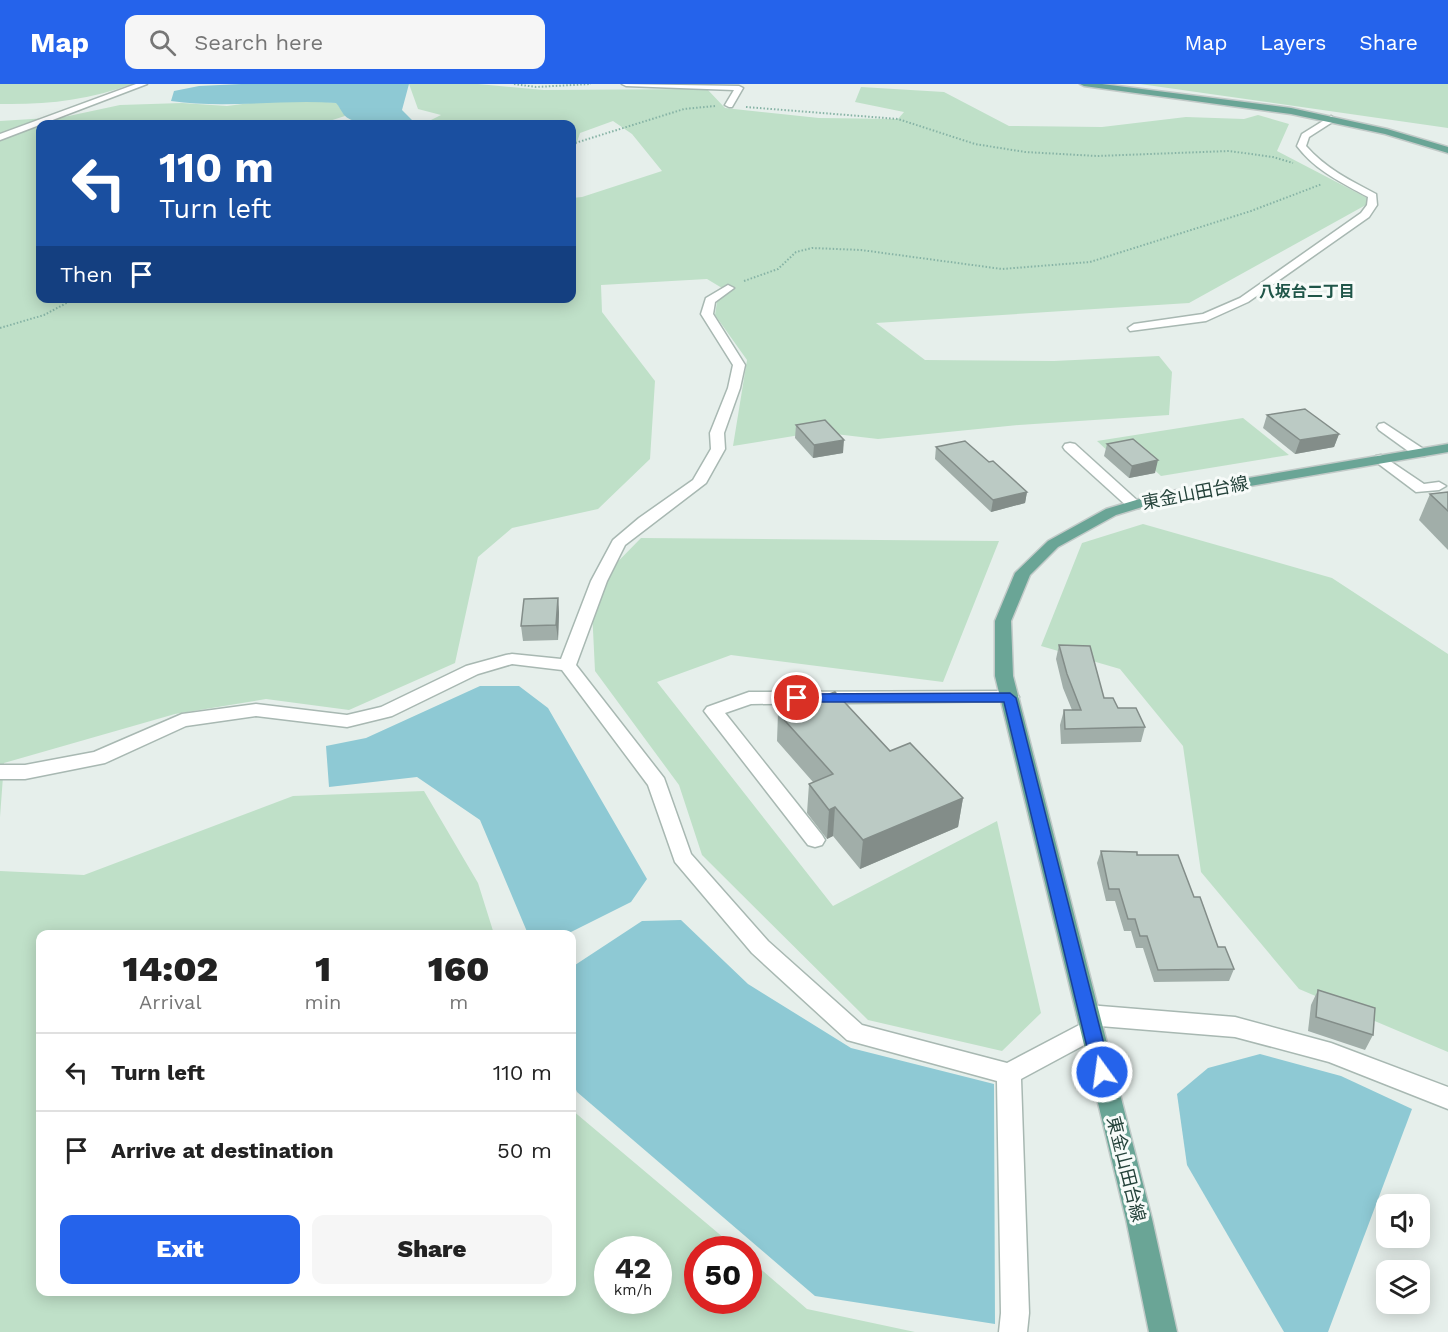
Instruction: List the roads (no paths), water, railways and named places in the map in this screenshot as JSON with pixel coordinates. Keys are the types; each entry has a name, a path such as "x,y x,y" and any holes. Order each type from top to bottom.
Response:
{"main road":[{"path":"1084,84 1242,104 1330,119 1448,150"},
{"name":"東金山田台線","path":"1163,1332 1139,1219 1004,676 1003,621 1023,573 1053,544 1111,512 1160,497 1448,448"}],"street":[{"path":"46,120 143,84"},
{"path":"626,84 740,88 729,105"},
{"path":"1134,328 1206,317 1244,300 1365,215 1372,205 1373,196 1339,178 1313,160 1300,146 1305,136 1330,119"},
{"path":"0,137 36,124"},
{"path":"567,665 599,581 618,543 644,521 699,483 718,449 717,433 735,388 739,365 707,314 710,300 728,288"},
{"path":"1384,427 1420,453"},
{"path":"1070,447 1134,505"},
{"path":"1381,459 1421,489 1439,486"},
{"path":"0,772 25,772 98,758 182,720 256,710 347,721 386,712 472,669 512,659 567,665 657,783 682,857 769,955 855,1033 1009,1074 1089,1023 1234,1027 1331,1053 1448,1098"},
{"path":"815,840 713,711 749,698 1010,698"},
{"path":"1009,1074 1015,1313 1013,1332"}],"water":[{"path":"409,84 402,110 412,120 353,120 344,115 336,103 212,104 171,101 174,91 199,86"},
{"path":"480,686 519,686 548,708 647,879 631,902 575,930 526,930 480,820 417,777 329,787 326,746 366,738"},
{"path":"681,920 748,984 851,1048 994,1084 995,1324 815,1296 762,1251 762,1236 745,1236 577,1092 576,964 642,921"},
{"path":"1260,1054 1341,1076 1412,1109 1380,1194 1376,1194 1376,1205 1328,1332 1284,1332 1187,1165 1177,1094 1208,1068"}],"district":[{"name":"八坂台二丁目","path":"1307,291"}]}
